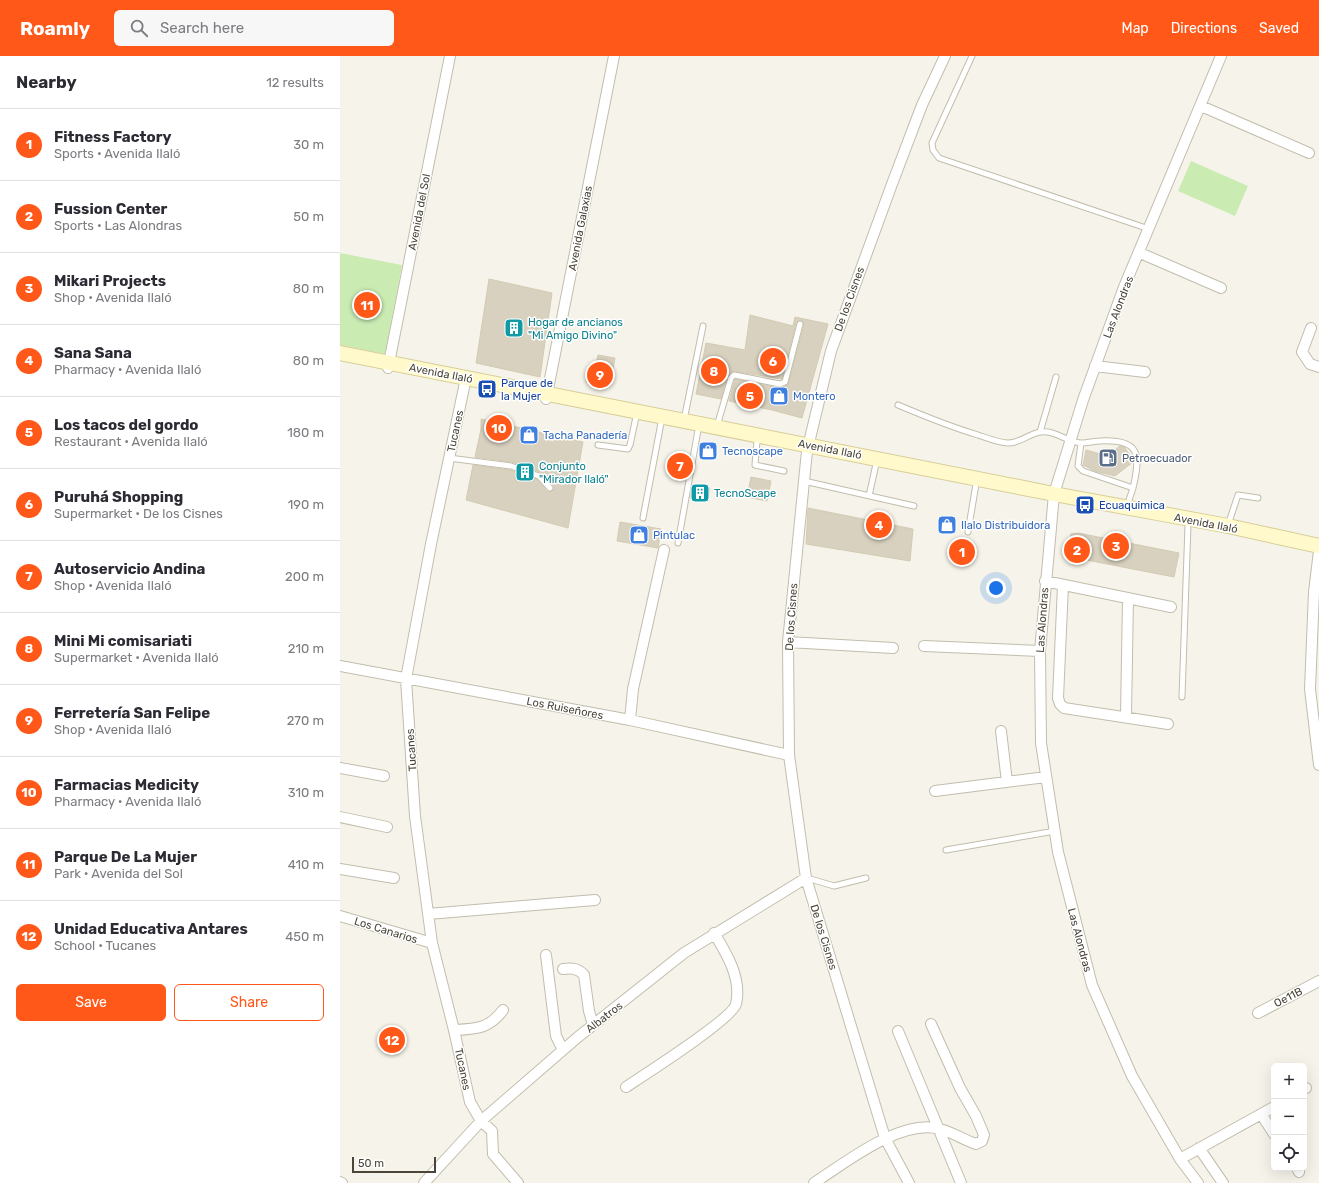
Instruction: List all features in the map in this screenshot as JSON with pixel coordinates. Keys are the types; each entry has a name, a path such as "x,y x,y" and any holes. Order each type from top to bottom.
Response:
{"main road":[{"name":"Avenida Ilaló","path":"340,353 388,365"},
{"name":"Avenida Ilaló","path":"340,358 388,365 466,380 661,423 757,441 807,448 1053,496 1319,551"},
{"name":"Avenida Ilaló","path":"547,397 716,427 876,464 976,484 1127,507 1228,526 1319,546"}],"street":[{"name":"Avenida del Sol","path":"388,365 450,56"},
{"name":"Avenida Galaxias","path":"547,397 614,56"},
{"name":"De los Cisnes","path":"909,1183 885,1138 806,878 789,755 788,642 807,448 831,351 894,177 922,105 945,56"},
{"name":"Las Alondras","path":"1198,1183 1180,1159 1132,1076 1092,985 1054,831 1041,743 1040,652 1053,496 1124,287 1140,253 1221,56"},
{"path":"1201,106 1309,153"},
{"path":"1140,253 1221,288"},
{"path":"1311,328 1302,352 1310,364 1319,367"},
{"path":"1096,366 1145,372"},
{"name":"Tucanes","path":"466,380 430,544 406,679 415,816 432,943 470,1102 481,1120 492,1131 493,1154 518,1183"},
{"path":"630,720 633,690 664,550"},
{"path":"1319,551 1313,606 1314,689 1319,765"},
{"path":"1045,581 1171,607"},
{"path":"1063,585 1058,698 1060,704 1064,708 1126,716 1168,724"},
{"path":"1126,716 1128,598"},
{"path":"788,642 893,648"},
{"path":"924,646 1040,652"},
{"name":"Los Ruiseñores","path":"340,666 630,720 789,755"},
{"path":"1001,731 1007,782"},
{"path":"340,768 384,776"},
{"path":"935,791 1046,777"},
{"path":"340,817 387,828"},
{"path":"340,869 394,878"},
{"name":"Albatros","path":"424,1183 481,1120 593,1025 684,952 806,878"},
{"path":"428,914 595,900"},
{"name":"Los Canarios","path":"340,916 432,943"},
{"path":"626,1087 715,1027 736,1006 738,991 734,974 728,956 714,933"},
{"path":"546,955 556,1036 563,1050"},
{"path":"563,969 574,968 580,971 584,976 589,1011 593,1025"},
{"name":"Oe11B","path":"1258,1013 1319,981"},
{"path":"454,1030 487,1025 495,1021 503,1010"},
{"path":"814,1183 885,1138 905,1131 927,1127 940,1129 976,1144 982,1141 984,1135 976,1116 960,1088 931,1024"},
{"path":"898,1031 940,1129 961,1183"},
{"path":"1180,1159 1271,1108"},
{"path":"1261,1114 1271,1129"},
{"path":"1199,1148 1223,1183"}],"lane":[{"path":"972,56 932,143 935,154 939,158 1149,229"},
{"path":"716,427 731,378 734,374 780,384 785,382 800,324"},
{"path":"684,421 703,326"},
{"path":"1040,432 1056,377"},
{"path":"898,405 963,430 1007,443 1015,442 1040,432 1048,431 1081,443 1114,441 1131,446 1138,456 1138,466 1127,507"},
{"path":"598,445 625,450 628,448 636,417"},
{"path":"643,518 661,423"},
{"path":"678,543 698,430"},
{"path":"757,441 756,466 784,471"},
{"path":"1081,443 1078,466 1083,471 1132,488"},
{"path":"449,458 512,466 539,476 550,488"},
{"path":"869,496 876,464"},
{"path":"803,480 914,506"},
{"path":"968,532 976,484"},
{"path":"1228,526 1238,495 1258,498"},
{"path":"1182,697 1188,525"},
{"path":"946,850 1054,831"},
{"path":"806,878 824,885 834,886 847,885 866,878"}],"green space":[{"path":"1191,161 1248,186 1235,216 1178,191"},
{"path":"340,253 402,265 385,354 340,345"}],"building":[{"name":"Hogar de ancianos \"Mi Amigo Divino\"","path":"489,279 552,293 540,377 476,363"},
{"path":"750,315 793,326 795,317 828,324 802,418 729,401 735,379 779,388 788,385 804,325 801,320 796,323 782,379 733,371 727,377 721,399 696,394 706,343 745,350"},
{"path":"598,355 615,358 610,386 586,382 589,367 595,368"},
{"name":"Conjunto \"Mirador Ilaló\"","path":"481,419 583,442 568,528 466,500 473,465 510,470 537,479 548,492 554,489 553,485 540,472 512,462 475,457 481,429"},
{"name":"Petroecuador","path":"1120,446 1124,447 1133,459 1133,462 1115,476 1095,471 1083,465 1086,450 1107,456"},
{"path":"675,460 687,462 686,472 673,470"},
{"path":"751,477 771,481 767,501 747,497"},
{"name":"TecnoScape","path":"692,485 710,488 708,501 690,498"},
{"path":"808,508 913,529 910,561 806,544"},
{"name":"Ilalo Distribuidora","path":"941,516 955,519 952,534 938,531"},
{"name":"Pintulac","path":"620,522 661,529 658,548 617,541"},
{"path":"1078,533 1179,553 1174,577 1066,556 1071,534"}],"place":[{"name":"Parque De La Mujer","path":"367,305"},
{"name":"Hogar de ancianos \"Mi Amigo Divino\"","path":"514,328"},
{"name":"Puruhá Shopping","path":"773,361"},
{"name":"Mini Mi comisariati","path":"714,371"},
{"name":"Ferretería San Felipe","path":"600,375"},
{"name":"Parque de la Mujer","path":"487,389"},
{"name":"Los tacos del gordo","path":"750,396"},
{"name":"Montero","path":"779,396"},
{"name":"Farmacias Medicity","path":"499,428"},
{"name":"Tacha Panadería","path":"529,435"},
{"name":"Tecnoscape","path":"708,451"},
{"name":"Petroecuador","path":"1108,458"},
{"name":"Autoservicio Andina","path":"680,466"},
{"name":"Conjunto \"Mirador Ilaló\"","path":"525,472"},
{"name":"TecnoScape","path":"700,493"},
{"name":"Ecuaquimica","path":"1085,505"},
{"name":"Sana Sana","path":"879,525"},
{"name":"Ilalo Distribuidora","path":"947,525"},
{"name":"Pintulac","path":"639,535"},
{"name":"Mikari Projects","path":"1116,546"},
{"name":"Fussion Center","path":"1077,550"},
{"name":"Fitness Factory","path":"962,552"},
{"name":"Unidad Educativa Antares","path":"392,1040"}]}
